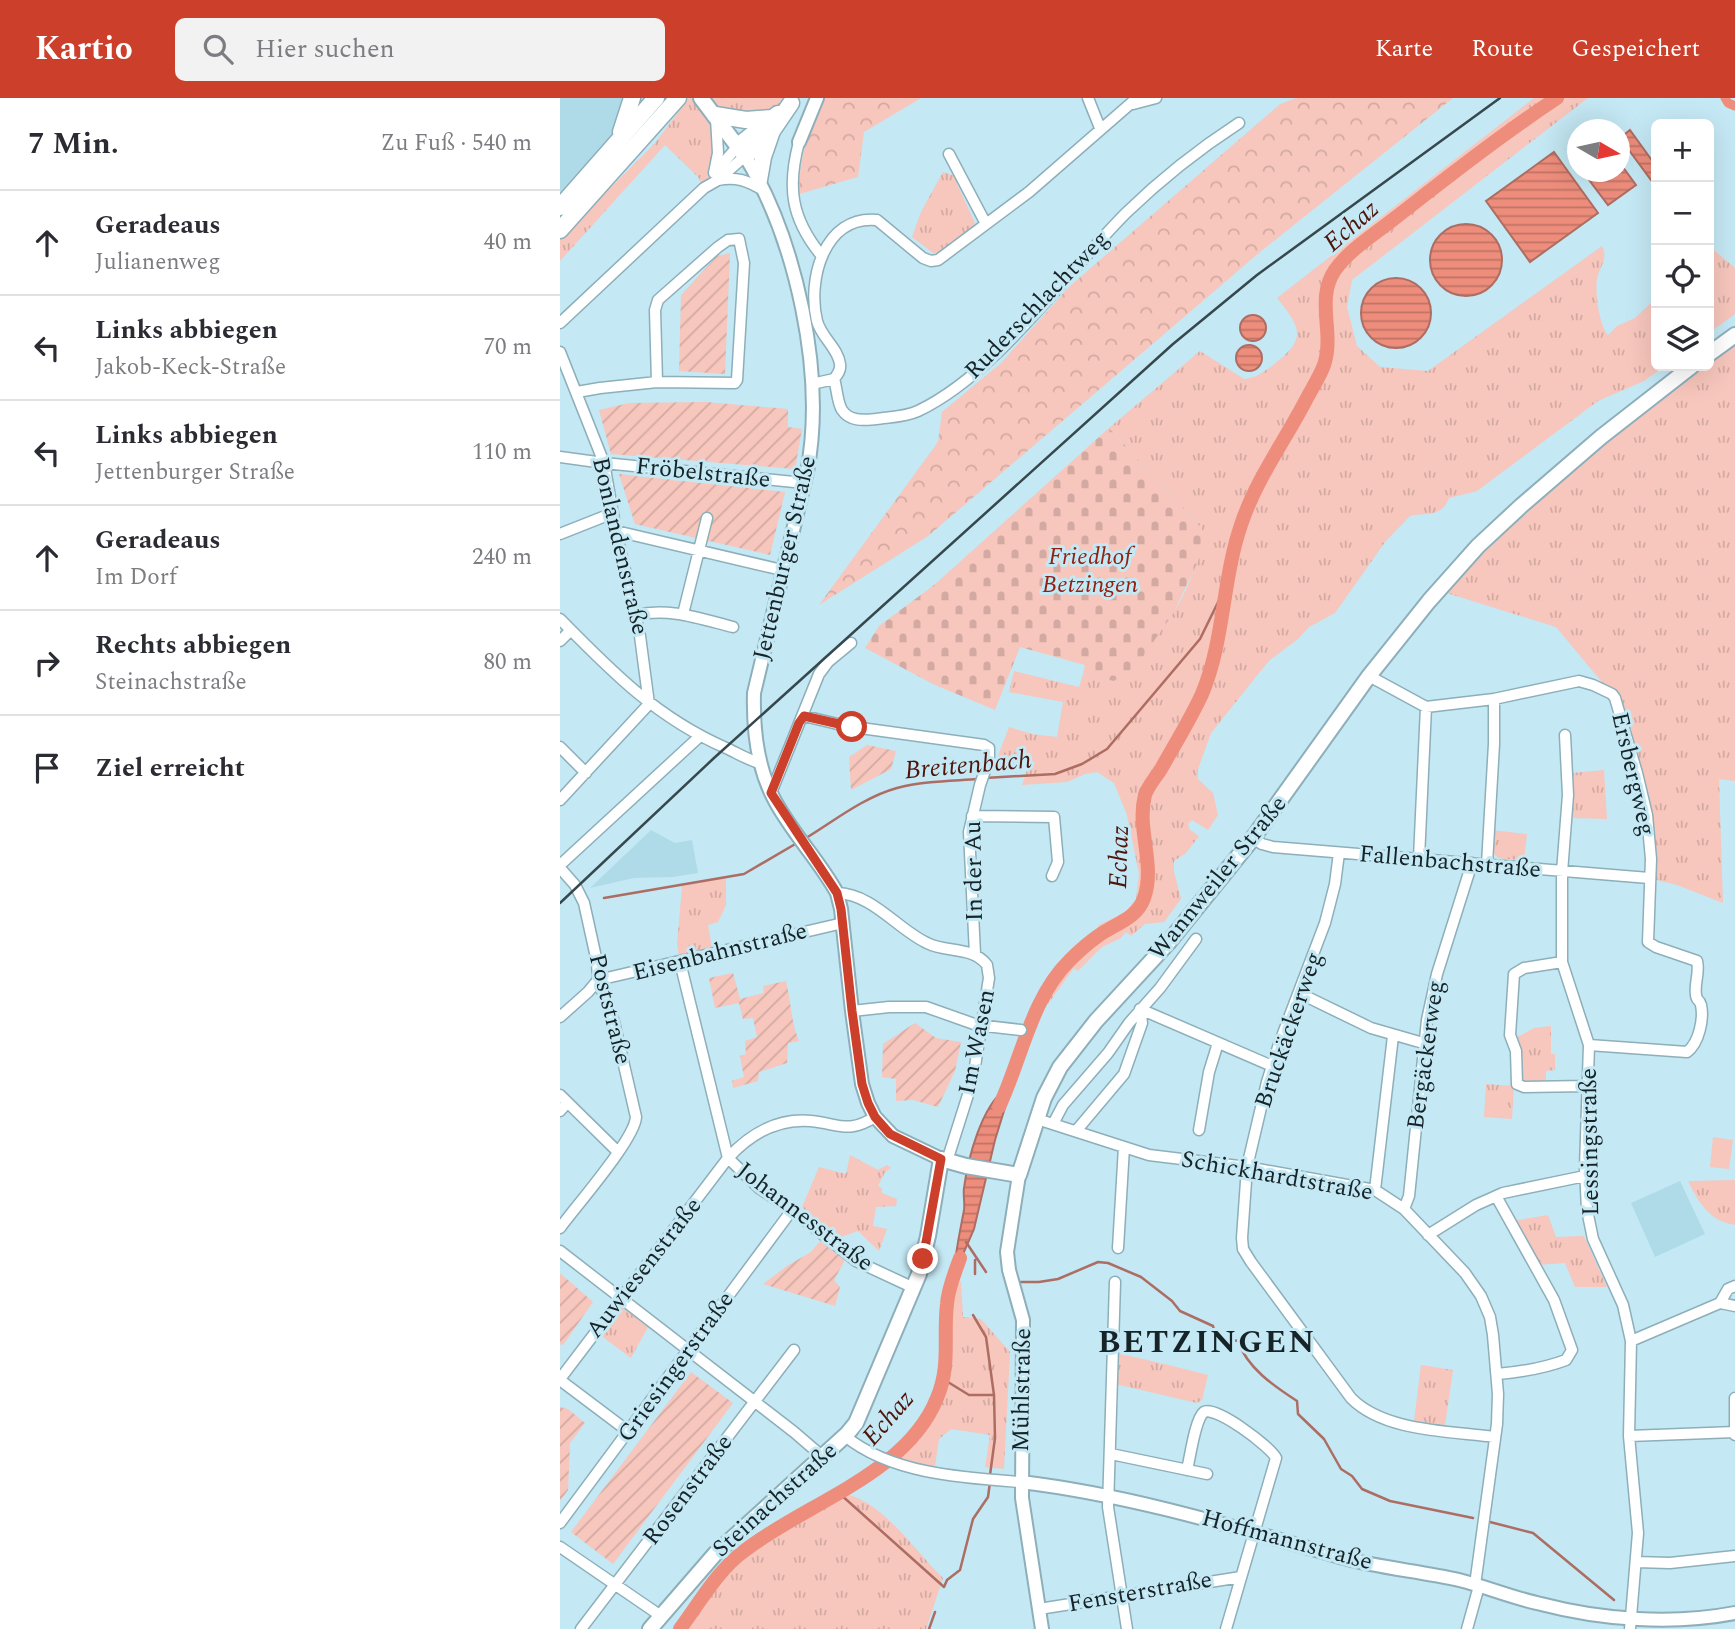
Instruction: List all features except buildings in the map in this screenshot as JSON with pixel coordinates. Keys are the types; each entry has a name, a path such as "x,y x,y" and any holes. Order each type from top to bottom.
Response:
{"highway":[{"path":"614,148 630,110 632,98"},
{"path":"560,207 656,98"},
{"path":"560,230 678,98"},
{"path":"741,151 773,124 793,101"},
{"path":"709,107 746,120 773,124"},
{"path":"762,185 763,157 773,124"}],"main road":[{"name":"Jettenburger Straße","path":"709,107 741,151"},
{"path":"1714,350 1735,335"},
{"name":"Wannweiler Straße","path":"1020,1175 1037,1119 1053,1079 1079,1042 1160,953 1253,838 1369,676 1438,590 1478,546 1521,506 1591,445 1686,371"},
{"path":"944,1160 1020,1175"},
{"name":"Steinachstraße","path":"650,1629 720,1548 823,1457 845,1436 858,1418 914,1288 926,1248 944,1160"}],"street":[{"path":"817,98 799,142 792,176 792,196 800,221 821,255 840,232 862,221 874,219 881,221 921,257 931,261 948,254 1041,182 1100,128 1138,98"},
{"path":"1088,98 1100,128"},
{"path":"1127,107 1156,98"},
{"path":"709,107 718,153 716,177"},
{"name":"Ruderschlachtweg","path":"821,255 815,275 816,316 820,329 840,360 840,370 835,379 841,408 847,415 858,420 916,412 980,368 1127,212 1178,166 1239,123"},
{"path":"560,323 741,151"},
{"name":"Jettenburger Straße","path":"741,151 762,185 778,220 794,274 812,384 812,441 754,693 755,728 760,763 771,793 837,893 862,1084 875,1117"},
{"path":"949,154 986,224"},
{"path":"716,177 762,185"},
{"path":"577,393 600,387 657,382 731,384 737,380 744,263 741,240 737,238 718,247 658,300 654,315 657,382"},
{"name":"Bonlandenstraße","path":"560,352 604,463 636,615 649,704"},
{"path":"812,384 835,379"},
{"name":"Fröbelstraße","path":"560,457 804,483"},
{"path":"560,534 613,513"},
{"path":"683,614 706,518"},
{"path":"616,530 782,570"},
{"path":"636,615 662,611 733,627"},
{"path":"560,620 649,704 699,737 760,763"},
{"path":"560,641 571,630"},
{"path":"771,793 822,669 851,643"},
{"path":"1369,676 1426,707 1428,716 1419,858"},
{"name":"Ersbergweg","path":"1426,707 1494,699 1578,681 1612,694 1643,795 1650,848 1649,878"},
{"path":"1487,864 1494,699"},
{"path":"560,800 649,704"},
{"name":"In der Au","path":"804,716 852,727 989,748 990,754 970,832 975,954"},
{"name":"Lessingstraße","path":"1565,735 1568,795 1562,872 1562,962 1589,1045 1585,1177 1587,1210 1593,1239 1623,1306 1631,1341 1629,1436 1637,1533 1631,1623"},
{"path":"560,867 699,737"},
{"path":"560,747 586,773"},
{"path":"972,816 1054,817 1058,862 1052,876"},
{"name":"Fallenbachstraße","path":"1253,838 1270,847 1649,878"},
{"name":"Bruckäckerweg","path":"1339,853 1332,898 1315,952 1272,1066 1248,1167 1243,1249 1352,1398 1366,1412 1392,1422 1495,1437"},
{"name":"Bergäckerweg","path":"1404,1209 1409,1196 1423,1043 1434,986 1472,863"},
{"name":"Poststraße","path":"560,867 575,885 584,903 597,962 598,980 614,1022 636,1117 634,1128 618,1152 560,1228"},
{"path":"1589,1045 1688,1052 1699,1038 1701,1004 1696,996 1699,968 1697,961 1648,942 1649,878"},
{"name":"Im Wasen","path":"837,893 864,901 930,945 975,954 983,960 989,971 973,1079 954,1140 944,1160"},
{"name":"Eisenbahnstraße","path":"598,980 843,923"},
{"path":"1053,1124 1063,1105 1100,1063 1196,939"},
{"name":"Johannesstraße","path":"680,962 728,1158 759,1188 866,1267 914,1288"},
{"path":"1562,962 1524,968 1514,974 1510,1035 1516,1051 1517,1084 1524,1087 1587,1086"},
{"path":"560,1017 589,992 598,980"},
{"path":"1299,993 1363,1025 1423,1043"},
{"path":"852,1011 926,1007 982,1026 1021,1030"},
{"path":"1140,1009 1272,1066"},
{"path":"1076,1131 1124,1074 1142,1023 1140,1009"},
{"path":"1375,1189 1393,1035"},
{"path":"1199,1130 1217,1043"},
{"path":"562,1103 618,1152"},
{"path":"875,1117 893,1136 944,1160"},
{"name":"Auwiesenstraße","path":"560,1380 620,1297 728,1158 751,1138 781,1123 812,1121 854,1128 875,1117"},
{"name":"Schickhardtstraße","path":"1037,1119 1149,1155 1248,1167 1375,1189 1404,1209 1465,1273 1481,1296 1490,1317 1498,1410 1477,1586 1466,1629"},
{"path":"1118,1248 1124,1147"},
{"name":"Mühlstraße","path":"1020,1175 1007,1252 1023,1320 1021,1482 1042,1629"},
{"path":"1428,1236 1476,1205 1496,1196 1585,1177"},
{"path":"1496,1196 1554,1300 1572,1349 1566,1360 1550,1367 1497,1374"},
{"name":"Griesingerstraße","path":"560,1524 792,1210"},
{"path":"560,1251 823,1457"},
{"path":"1115,1282 1108,1512 1127,1629"},
{"path":"1720,1303 1728,1289 1735,1286"},
{"path":"1631,1341 1720,1303 1735,1306"},
{"name":"Rosenstraße","path":"581,1629 794,1350"},
{"path":"560,1380 629,1432"},
{"path":"1629,1436 1735,1433 1735,1398"},
{"path":"1187,1470 1198,1423 1206,1411 1220,1414 1272,1451 1276,1462 1226,1629"},
{"name":"Hoffmannstraße","path":"845,1436 878,1455 934,1473 1021,1482 1109,1497 1255,1531 1342,1558 1477,1586 1542,1605 1631,1623 1698,1619 1735,1613"},
{"path":"1111,1454 1207,1475"},
{"path":"560,1547 661,1616"},
{"path":"1636,1562 1677,1563 1735,1556"},
{"name":"Fensterstraße","path":"1039,1609 1241,1577"}],"shaded area":[{"path":"560,98 632,98 614,148 560,207"},
{"path":"1630,130 1651,159 1651,180 1630,152"},
{"path":"1554,152 1567,170 1567,182 1576,182 1598,213 1530,262 1486,201"},
{"path":"1630,177 1636,185 1608,205 1591,182 1630,182"},
{"path":"1466,224 1486,230 1496,240 1502,260 1496,280 1486,290 1466,296 1446,290 1436,280 1430,260 1436,240 1446,230"},
{"path":"1403,278 1416,284 1425,293 1429,299 1429,327 1421,338 1410,346 1389,348 1371,338 1363,327 1361,306 1371,288 1382,280"},
{"path":"1253,315 1262,319 1266,328 1262,337 1253,341 1244,337 1240,328 1244,319"},
{"path":"1249,345 1258,349 1262,358 1258,367 1249,371 1240,367 1236,358 1240,349"},
{"path":"651,830 675,843 692,840 698,873 634,878 590,888"},
{"path":"1005,1089 1007,1101 974,1229 954,1275 964,1210 964,1188 972,1149 989,1108"},
{"path":"1680,1181 1705,1234 1655,1257 1631,1203"}],"green space":[{"path":"689,98 796,98 774,117 716,115 714,173 704,188 698,177 665,145 560,261 560,239 655,143"},
{"path":"824,98 921,98 864,132 858,177 799,194 806,144"},
{"path":"1296,98 1453,98 1260,252 928,536 819,605 938,442 942,412 1001,363 1070,286 1280,104"},
{"path":"1534,98 1588,98 1352,280 1347,307 1357,346 1380,367 1428,371 1602,246 1604,259 1597,279 1597,292 1600,317 1605,330 1608,335 1617,326 1635,318 1651,303 1651,371 1658,371 1644,381 1598,401 1477,491 1449,498 1442,509 1433,513 1410,516 1385,542 1335,613 1309,627 1270,660 1211,733 1198,769 1198,779 1213,793 1218,815 1208,830 1192,820 1188,824 1190,830 1199,836 1186,853 1174,861 1181,899 1164,922 1145,924 1131,936 1126,932 1121,938 1102,947 1078,971 1074,968 1048,1004 1042,1001 1054,980 1087,949 1099,925 1125,912 1136,899 1139,874 1127,815 1114,783 1097,772 1067,782 1022,785 1028,767 996,761 1009,727 1032,734 1057,737 1063,702 1009,692 1014,671 1079,687 1083,674 1114,680 1147,647 1173,613 1192,575 1202,529 1109,428 1200,351 1244,379 1263,373 1284,356 1296,341 1296,326 1277,298"},
{"path":"943,172 958,177 957,184 975,223 958,242 933,253 912,237 921,212"},
{"path":"1714,250 1735,268 1735,314 1714,329"},
{"path":"730,253 725,374 679,371 681,295 717,256"},
{"path":"1735,338 1735,781 1719,779 1723,903 1677,885 1649,878 1649,837 1615,698 1556,627 1437,590 1477,546 1688,371 1714,371 1714,352"},
{"path":"706,402 788,409 788,427 802,429 795,469 611,454 599,410 629,403"},
{"name":"Friedhof Betzingen","path":"1109,428 1202,529 1200,557 1174,612 1138,664 1114,681 1083,674 1085,665 1020,647 995,710 935,685 865,648 879,626 934,585"},
{"path":"619,474 785,492 770,555 635,524"},
{"path":"867,745 896,751 891,769 851,790 849,757"},
{"path":"1604,770 1607,819 1573,818 1572,773"},
{"path":"1492,830 1527,834 1524,860 1497,857 1493,848"},
{"path":"726,878 726,905 718,922 708,925 713,953 680,962 677,944 682,886"},
{"path":"733,973 740,999 764,993 763,986 786,981 799,1041 788,1043 787,1063 759,1072 758,1081 733,1088 732,1081 744,1077 740,1056 746,1054 745,1041 757,1037 753,1018 743,1019 739,1003 715,1008 709,978"},
{"path":"915,1023 936,1038 961,1042 955,1071 938,1107 913,1100 896,1101 896,1079 882,1077 883,1044"},
{"path":"1551,1026 1551,1054 1555,1054 1555,1070 1546,1071 1546,1084 1522,1084 1514,1039 1534,1028"},
{"path":"1486,1084 1514,1086 1512,1119 1484,1117"},
{"path":"1713,1137 1733,1140 1729,1169 1710,1167"},
{"path":"850,1155 878,1170 887,1165 891,1168 885,1172 878,1186 882,1188 882,1193 897,1199 896,1206 876,1207 873,1226 887,1229 879,1251 858,1231 835,1239 802,1207 819,1167 846,1174"},
{"path":"1735,1180 1735,1225 1718,1220 1706,1210 1688,1181"},
{"path":"1548,1215 1556,1237 1584,1236 1607,1287 1575,1287 1565,1263 1537,1265 1513,1221"},
{"path":"820,1241 845,1260 834,1280 840,1287 835,1306 763,1284 811,1252"},
{"path":"560,1273 593,1302 563,1345 560,1344"},
{"path":"953,1277 961,1282 963,1317 981,1319 1010,1352 1004,1469 985,1467 990,1435 951,1429 939,1439 934,1473 890,1460 929,1414 942,1387 947,1357 947,1307"},
{"path":"622,1307 648,1327 631,1358 600,1335"},
{"path":"1117,1353 1160,1363 1158,1372 1161,1363 1208,1375 1202,1400 1197,1403 1115,1384"},
{"path":"1421,1365 1453,1370 1445,1425 1414,1421"},
{"path":"691,1372 733,1403 613,1564 571,1532"},
{"path":"560,1407 568,1409 585,1423 570,1443 568,1490 560,1501"},
{"path":"846,1494 860,1499 886,1517 943,1578 926,1629 682,1629 730,1563 803,1513"}],"waterway":[{"name":"Echaz","path":"999,1107 1036,1010 1057,975 1091,941 1131,916 1144,898 1148,873 1143,821 1145,795 1192,713 1210,673 1235,543 1248,506 1324,365 1328,341 1326,293 1335,270 1363,242 1495,141 1557,98"},
{"path":"1725,98 1735,106"},
{"name":"Breitenbach","path":"985,778 1055,774 1082,764 1107,749 1200,639 1226,586"},
{"name":"Breitenbach","path":"806,838 861,803 885,792 917,784 978,779"},
{"name":"Breitenbach","path":"604,898 744,874 797,843"},
{"path":"966,1242 986,1272"},
{"name":"Echaz","path":"680,1629 709,1587 734,1559 768,1534 879,1467 903,1447 923,1424 937,1398 944,1374 948,1298 960,1258"},
{"path":"975,1260 975,1274"},
{"path":"1021,1282 1058,1279 1098,1262 1108,1263 1141,1277 1172,1301 1180,1311 1213,1326 1216,1337 1238,1341 1255,1368 1297,1401 1298,1414 1324,1439 1341,1469 1352,1476 1362,1489 1390,1501 1473,1518"},
{"path":"973,1315 986,1337 994,1395 995,1438 990,1475"},
{"path":"943,1379 969,1395 994,1395"},
{"path":"840,1494 944,1587 947,1580 960,1570 973,1519 988,1497 990,1482"},
{"path":"1486,1521 1533,1533 1614,1600"},
{"path":"929,1629 935,1612"}],"railway":[{"path":"560,903 714,758 1173,344 1257,275 1500,98"}],"district":[{"name":"BETZINGEN","path":"1207,1342"}],"route":[{"path":"852,727 808,716 802,717 771,793 837,893 862,1084 872,1112 890,1134 941,1159 923,1259"}]}
